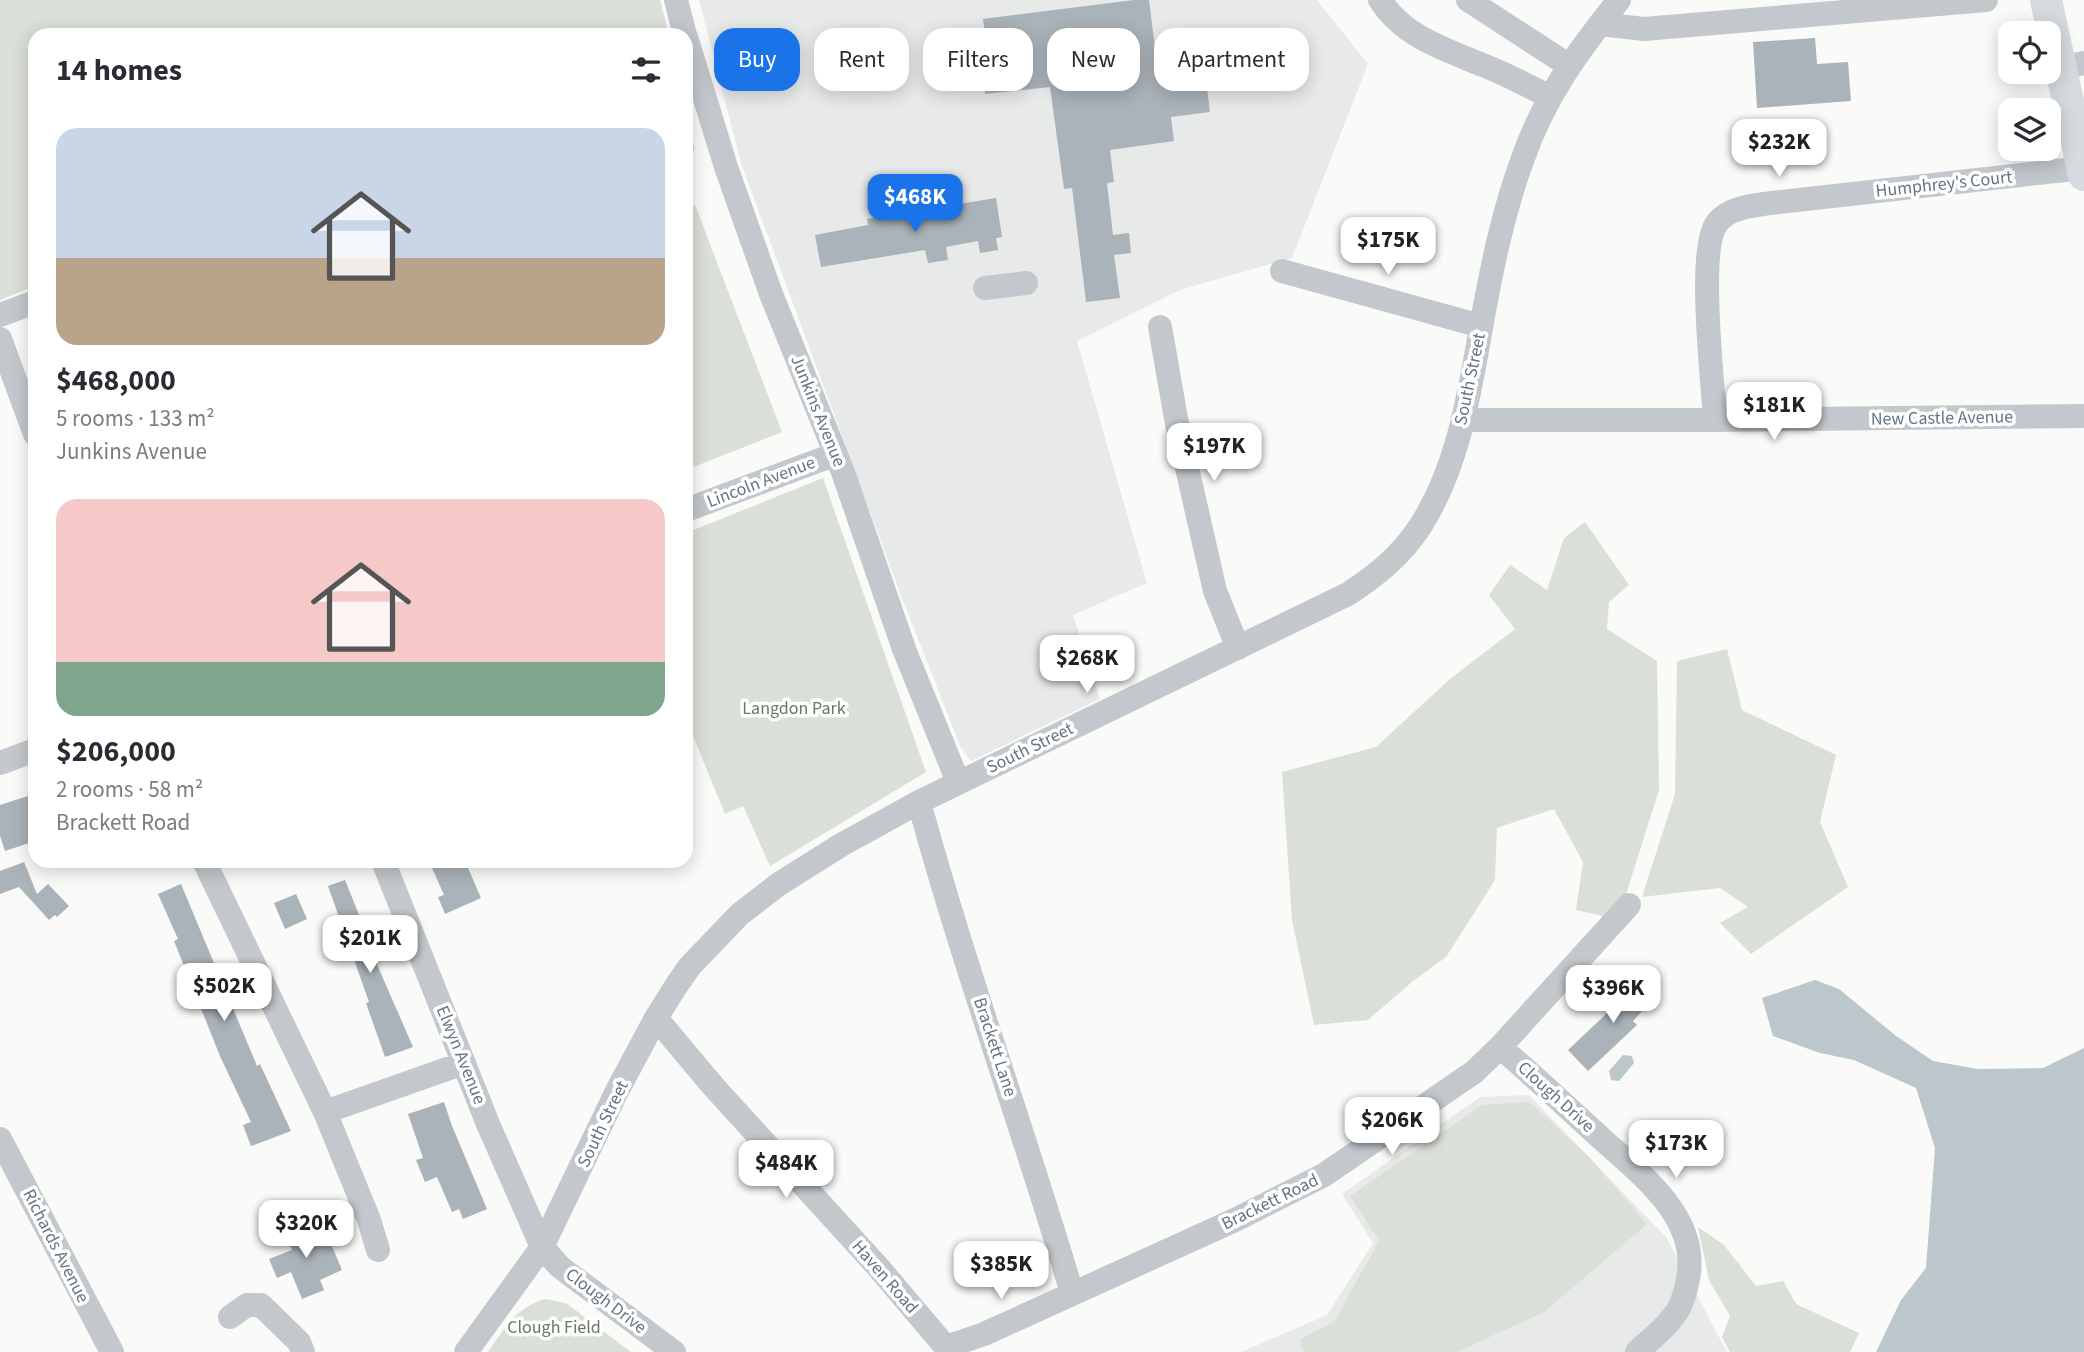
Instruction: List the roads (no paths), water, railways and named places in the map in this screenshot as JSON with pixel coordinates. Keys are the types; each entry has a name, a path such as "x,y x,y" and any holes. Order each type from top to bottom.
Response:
{"main road":[{"path":"2046,0 2073,65 2083,172"}],"street":[{"name":"Junkins Avenue","path":"676,0 684,28"},
{"path":"1380,0 1388,12 1408,30 1437,47 1550,97"},
{"path":"1468,0 1568,65"},
{"name":"South Street","path":"466,1352 542,1247 656,1018 690,966 740,914 779,884 841,845 919,802 1348,594 1390,564 1421,525 1434,501 1463,420 1481,326 1522,159 1550,97 1568,65 1619,0"},
{"path":"1600,24 1644,29 1986,0"},
{"name":"Junkins Avenue","path":"693,59 726,167 771,294 836,454 904,649 958,782"},
{"name":"Humphrey's Court","path":"1715,421 1709,244 1715,224 1725,215 1742,208 1771,203 2083,172"},
{"path":"1282,271 1481,326"},
{"path":"985,288 1026,283"},
{"path":"0,315 28,305"},
{"path":"1160,327 1177,424 1215,591 1238,648"},
{"path":"0,340 28,415"},
{"name":"New Castle Avenue","path":"1463,420 1715,421 2084,416"},
{"name":"Lincoln Avenue","path":"693,507 836,454"},
{"path":"0,763 28,753"},
{"name":"Brackett Lane","path":"919,802 944,891 1072,1293"},
{"path":"207,868 325,1112 369,1220 378,1250"},
{"name":"Elwyn Avenue","path":"386,868 542,1247"},
{"name":"Brackett Road","path":"1072,1293 1235,1220 1324,1175 1474,1072 1629,905"},
{"name":"Haven Road","path":"656,1018 713,1086 859,1246 948,1350 1072,1293"},
{"name":"Clough Drive","path":"1500,1047 1635,1169 1674,1212 1683,1228 1689,1251 1685,1294 1678,1309 1645,1349"},
{"path":"325,1112 464,1063"},
{"name":"Richards Avenue","path":"0,1139 112,1352"},
{"name":"Clough Drive","path":"542,1247 560,1267 674,1352"},
{"path":"230,1317 247,1305 261,1305 299,1342 303,1352"}],"park label":[{"name":"Langdon Park","path":"794,708"},
{"name":"Clough Field","path":"554,1327"}]}
